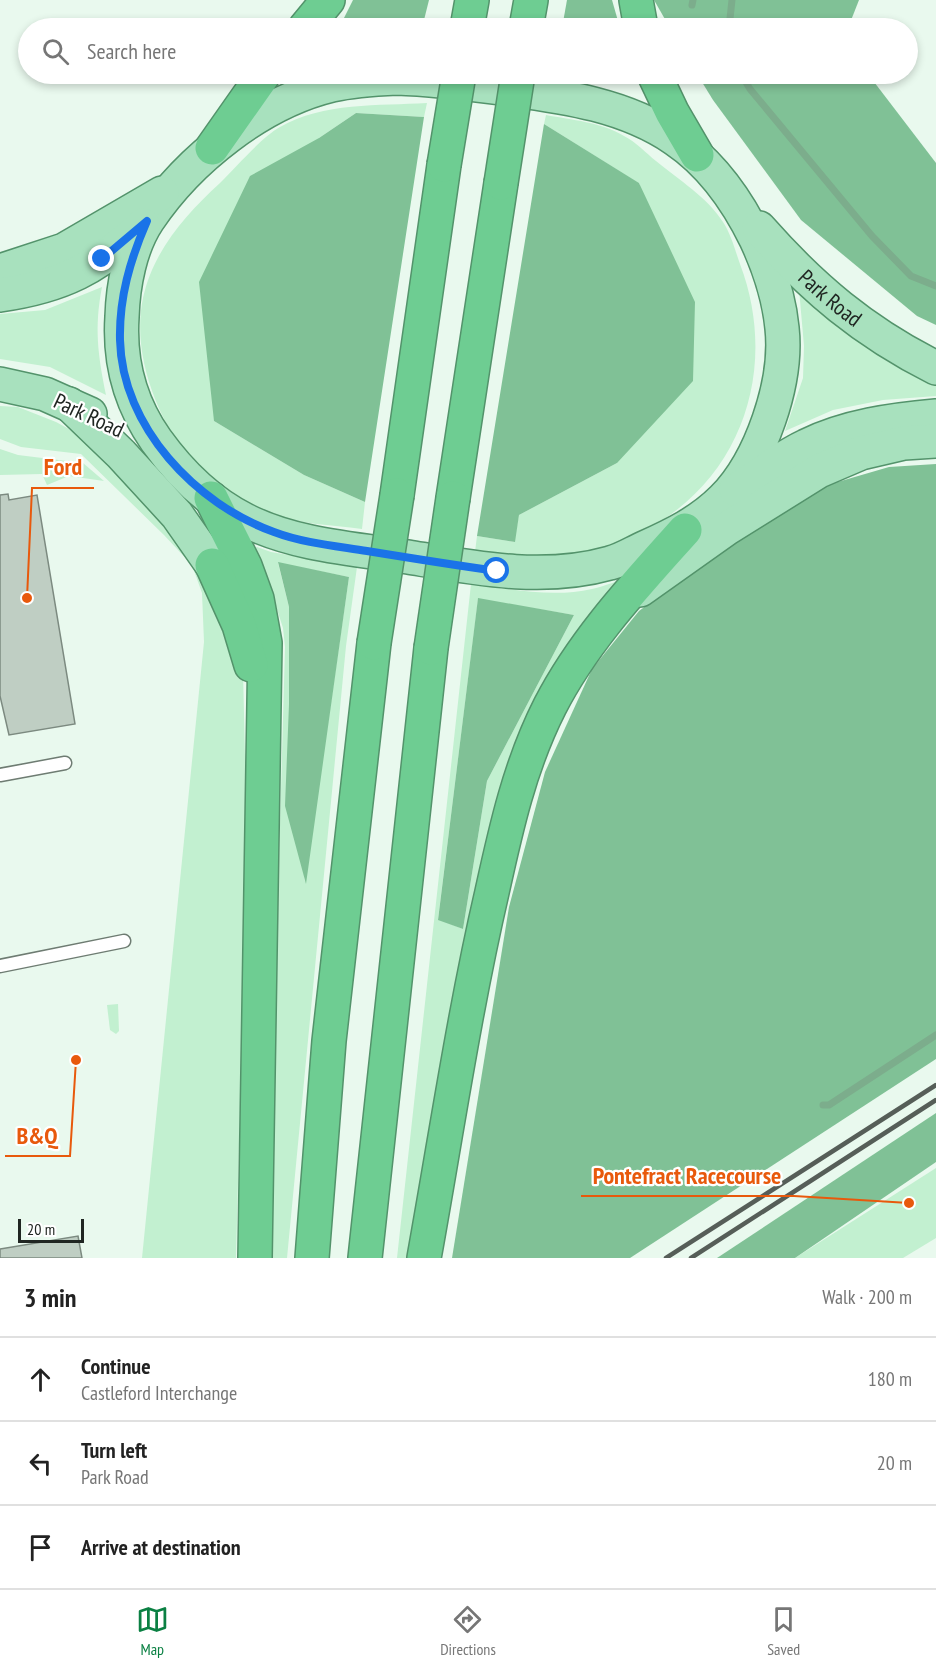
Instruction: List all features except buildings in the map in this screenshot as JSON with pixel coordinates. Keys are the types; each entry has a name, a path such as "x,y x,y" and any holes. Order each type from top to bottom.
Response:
{"highway":[{"path":"313,18 327,0"},
{"path":"636,0 639,18"},
{"path":"212,148 257,84"},
{"path":"312,1258 329,1041 374,643 457,84"},
{"path":"365,1258 431,648 516,84"},
{"path":"659,84 697,155"},
{"path":"211,498 244,566 257,599 265,643 262,713 255,1258"},
{"path":"424,1258 479,948 520,776 550,707 579,655 617,606 685,530"},
{"path":"212,565 239,625 252,667 262,713"}],"main road":[{"path":"0,295 38,289 76,275 127,240 212,148 243,126 300,95 336,84"},
{"path":"467,84 574,98 620,111 645,122 697,155 741,209 763,255 775,290 783,332 780,376 769,419 752,457 724,498"},
{"path":"0,272 64,250 179,183"},
{"name":"Park Road","path":"741,209 810,283 838,308 864,327 936,368"},
{"path":"147,221 133,254 126,281 120,341 133,400 150,431 172,462 211,498 243,519 276,533 321,544 497,571 552,573 611,563 685,530 724,498 805,446 832,435 888,420 936,416"},
{"name":"Park Road","path":"0,384 36,391 69,404 137,438 172,462"},
{"path":"69,404 122,454 177,515 212,565"},
{"path":"617,606 726,528 819,471 861,453 904,443 936,441"}],"lane":[{"path":"0,775 65,763"},
{"path":"0,966 124,941"}],"green space":[{"path":"353,0 429,0 424,18 344,18"},
{"path":"567,0 612,0 617,18 564,18"},
{"path":"654,0 859,0 852,18 664,18"},
{"path":"703,84 876,84 936,163 936,325 917,316 801,220"},
{"path":"427,103 424,117 356,113 319,138 214,421 304,475 365,502 362,529 302,522 259,510 227,492 192,464 158,407 144,364 140,320 143,298 154,265 172,234 195,207 257,145 280,127 314,113 333,109"},
{"path":"356,113 424,117 365,502 304,475 214,421 199,282 250,176 319,138"},
{"path":"546,115 596,125 628,138 692,189 716,213 731,237 751,303 755,342 753,380 744,417 728,451 706,482 678,509 644,531 596,551 575,554 532,555 475,552 477,536 514,542 519,515 617,463 640,184 544,124"},
{"path":"544,124 639,183 695,302 693,381 617,463 519,515 515,542 477,536"},
{"path":"102,287 98,316 98,341 106,395 50,367 0,359 0,314 45,310"},
{"path":"799,289 863,345 898,367 936,386 936,396 883,400 833,410 785,431 803,378 804,346"},
{"path":"0,406 18,407 56,422 80,435 184,532 243,671 247,842 236,1258 142,1258 204,642 202,593 192,565 81,454 21,447 0,439"},
{"path":"0,449 18,455 83,463 104,481 69,476 47,485 42,474 0,475"},
{"path":"936,464 936,1059 630,1258 452,1258 509,907 545,772 592,669 639,611 793,495 889,467"},
{"path":"255,548 357,567 346,646 287,1258 268,1258 285,647 283,628","holes":["278,563 349,577 305,882 289,704 289,607"]},
{"path":"278,562 349,577 306,884 285,806 289,704 289,607"},
{"path":"632,576 556,677 413,1258 397,1258 471,584 532,592 562,593 592,589","holes":["478,599 574,615 487,781 463,929 438,919"]},
{"path":"478,598 574,615 487,781 463,929 438,920"},
{"path":"118,1004 119,1031 116,1034 110,1030 107,1005"},
{"path":"936,1113 936,1162 795,1258 717,1258"},
{"path":"936,1168 936,1238 903,1258 795,1258"}],"waterway":[{"path":"692,5 693,0"},
{"path":"730,18 732,0"},
{"path":"747,84 872,236 911,276 936,286"},
{"path":"823,1105 829,1105 936,1035"}],"railway":[{"path":"666,1258 936,1085"},
{"path":"691,1258 936,1100"}],"place":[{"name":"Ford","path":"27,598"},
{"name":"B&Q","path":"76,1060"},
{"name":"Pontefract Racecourse","path":"909,1203"}],"route":[{"path":"102,259 147,221 133,254 122,300 120,341 125,372 133,400 150,431 172,462 211,498 243,519 276,533 321,544 497,571"}]}
